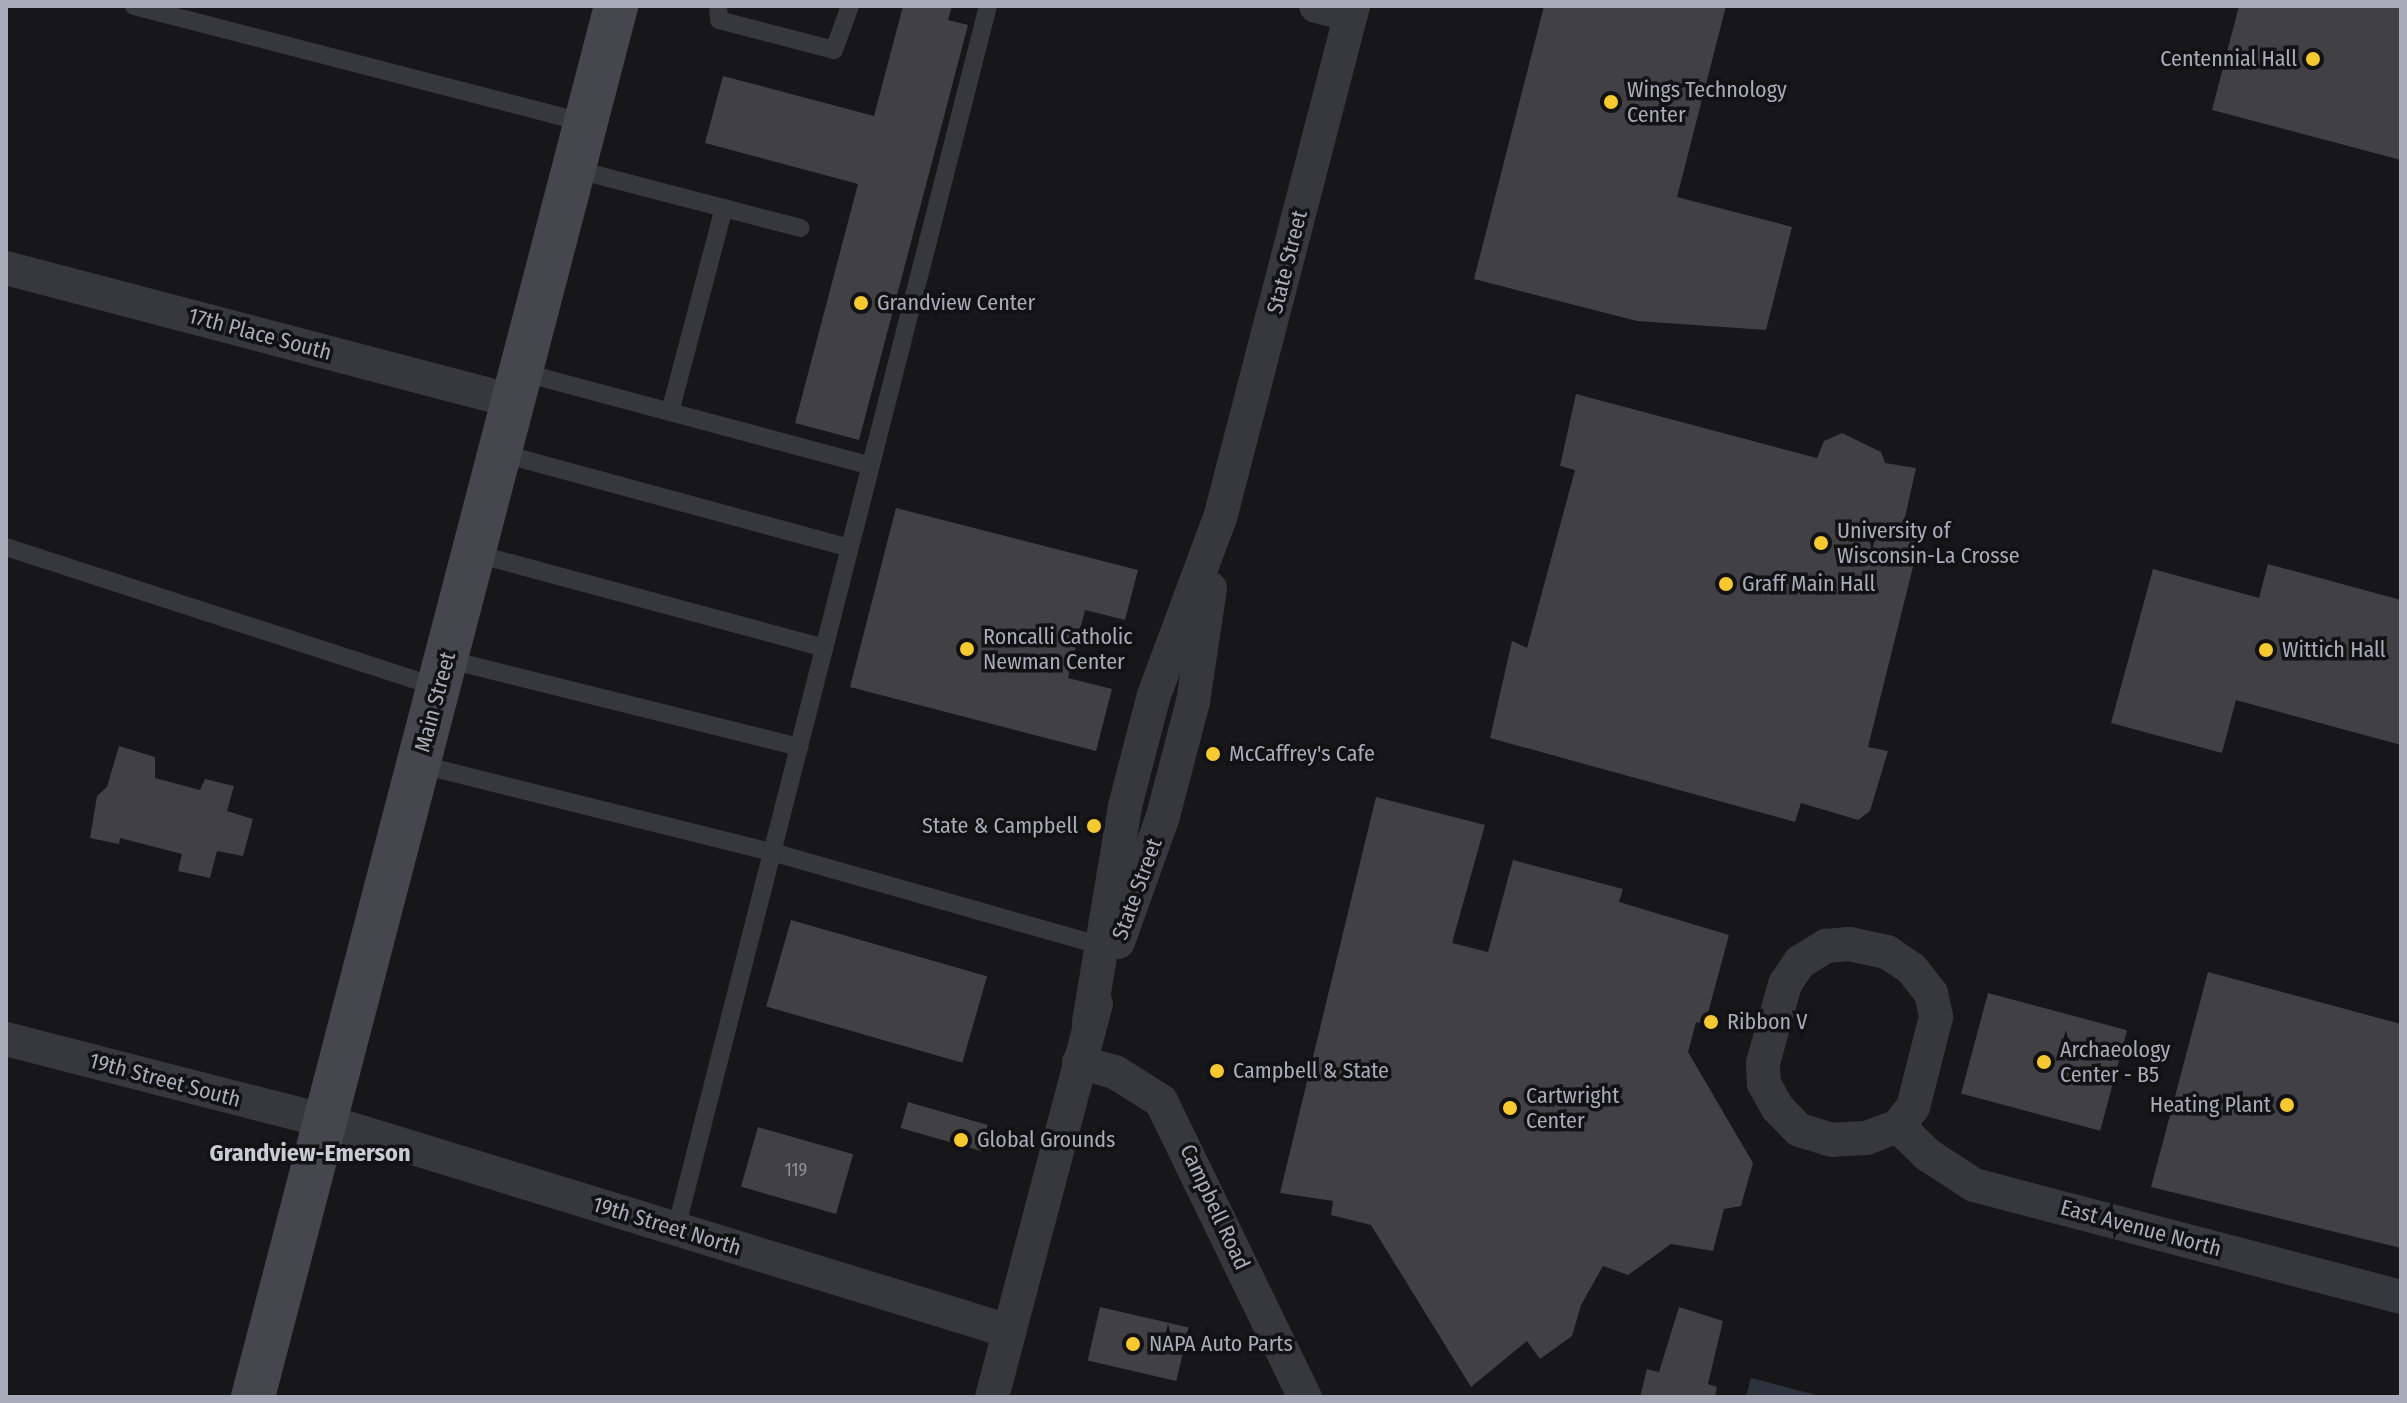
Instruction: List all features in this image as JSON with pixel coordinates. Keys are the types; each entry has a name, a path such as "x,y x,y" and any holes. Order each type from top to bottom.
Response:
{"street":[{"name":"Main Street","path":"253,1397 616,6"},
{"path":"1316,6 1352,11"},
{"name":"State Street","path":"992,1397 1089,1022 1125,806 1154,695 1220,518 1352,11"},
{"name":"17th Place South","path":"6,268 517,387"},
{"name":"State Street","path":"1089,1022 1163,816 1193,702 1220,518"},
{"path":"1866,945 1887,952 1912,969 1931,993 1936,1017 1913,1107 1898,1126 1866,1138 1832,1140 1799,1130 1764,1084 1763,1063 1785,984 1800,962 1826,946 1866,945"},
{"name":"19th Street South","path":"6,1039 325,1121"},
{"name":"Campbell Road","path":"1079,1062 1115,1072 1161,1101 1305,1397"},
{"name":"19th Street North","path":"325,1121 1009,1331"},
{"name":"East Avenue North","path":"1898,1126 1928,1155 1974,1185 2401,1297"}],"lane":[{"path":"134,6 585,123"},
{"path":"718,6 719,20 834,50 850,6"},
{"path":"676,1229 988,6"},
{"path":"574,169 800,228"},
{"path":"670,412 724,208"},
{"path":"517,387 670,412 871,466"},
{"path":"500,453 849,548"},
{"path":"6,547 442,673 799,747"},
{"path":"473,553 824,648"},
{"path":"418,764 772,852 1102,946"}],"shaded area":[{"path":"1751,1378 1824,1397 1746,1397"}],"building":[{"name":"Grandview Center","path":"903,6 952,6 948,20 968,25 859,440 795,423 858,184 705,143 723,76 874,116"},
{"name":"Wings Technology Center","path":"1544,6 1726,6 1677,197 1792,227 1766,330 1637,321 1474,279"},
{"name":"Centennial Hall","path":"2239,6 2401,6 2401,160 2212,110"},
{"name":"Graff Main Hall","path":"1576,394 1817,458 1824,441 1842,433 1881,452 1885,463 1916,468 1904,522 1923,527 1868,747 1888,751 1870,811 1858,820 1801,803 1795,822 1490,738 1512,641 1527,648 1575,470 1560,466"},
{"name":"Roncalli Catholic Newman Center","path":"896,508 1138,570 1125,620 1085,610 1068,678 1112,689 1096,751 850,687"},
{"name":"Wittich Hall","path":"2268,564 2401,600 2401,745 2236,700 2222,753 2111,723 2153,569 2259,598"},
{"path":"119,746 155,757 155,778 200,790 205,779 234,786 227,811 253,819 243,856 217,851 210,878 178,871 182,854 120,838 119,844 90,838 97,796 107,787"},
{"name":"Cartwright Center","path":"1376,797 1485,825 1452,943 1488,952 1513,860 1623,889 1619,902 1729,935 1705,1024 1696,1022 1688,1052 1753,1163 1741,1206 1724,1209 1713,1251 1671,1244 1628,1275 1603,1266 1581,1305 1572,1336 1540,1359 1527,1341 1471,1387 1371,1225 1331,1215 1333,1201 1280,1193"},
{"path":"791,920 987,976 962,1063 766,1007"},
{"name":"Heating Plant","path":"2208,972 2401,1024 2401,1248 2151,1187"},
{"name":"Archaeology Center - B5","path":"1988,993 2127,1030 2100,1131 1961,1093"},
{"name":"Global Grounds","path":"908,1102 988,1125 980,1151 901,1128"},
{"path":"758,1127 853,1154 836,1214 741,1187"},
{"path":"1100,1307 1189,1327 1176,1381 1088,1361"},
{"path":"1679,1307 1723,1321 1708,1384 1717,1387 1715,1397 1640,1397 1647,1369 1659,1372"}],"place":[{"name":"Centennial Hall","path":"2313,59"},
{"name":"Wings Technology Center","path":"1611,102"},
{"name":"Grandview Center","path":"861,303"},
{"name":"University of Wisconsin-La Crosse","path":"1821,543"},
{"name":"Graff Main Hall","path":"1726,584"},
{"name":"Roncalli Catholic Newman Center","path":"967,649"},
{"name":"Wittich Hall","path":"2266,650"},
{"name":"McCaffrey's Cafe","path":"1213,754"},
{"name":"State & Campbell","path":"1094,826"},
{"name":"Ribbon V","path":"1711,1022"},
{"name":"Archaeology Center - B5","path":"2044,1062"},
{"name":"Campbell & State","path":"1217,1071"},
{"name":"Heating Plant","path":"2287,1105"},
{"name":"Cartwright Center","path":"1510,1108"},
{"name":"Global Grounds","path":"961,1140"},
{"name":"NAPA Auto Parts","path":"1133,1344"}],"district":[{"name":"Grandview-Emerson","path":"310,1154"}]}
